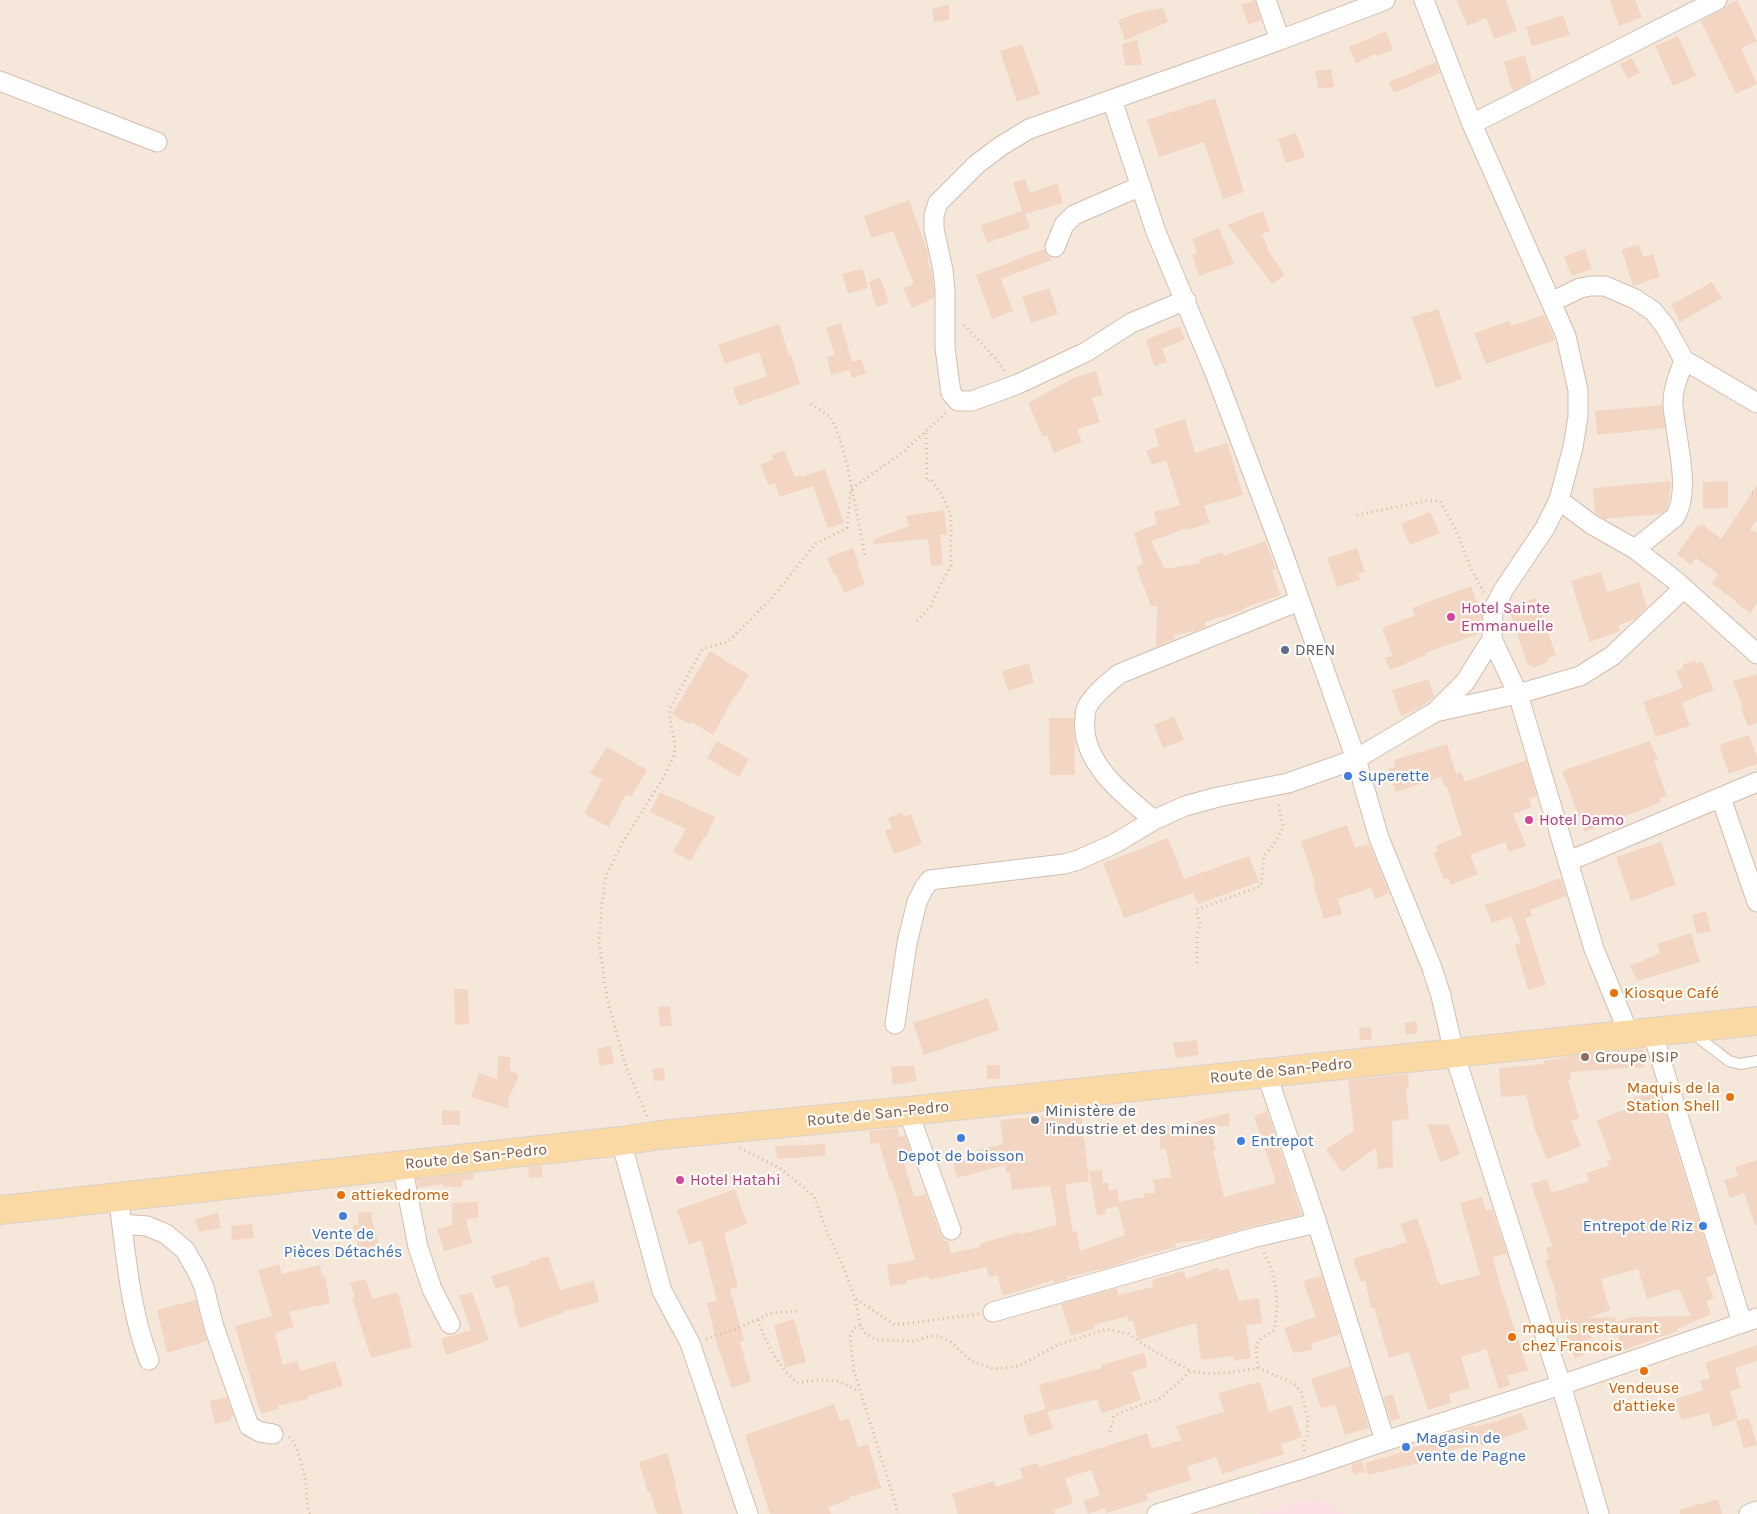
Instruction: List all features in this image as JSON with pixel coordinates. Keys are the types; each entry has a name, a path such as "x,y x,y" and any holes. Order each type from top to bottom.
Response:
{"main road":[{"name":"Route de San-Pedro","path":"0,1210 621,1141 713,1129 908,1111 1757,1020"}],"street":[{"path":"1266,0 1280,40"},
{"path":"1186,300 1131,323 1086,352 1018,384 972,402 958,401 952,393 945,348 945,291 943,270 934,229 934,215 938,203 977,164 1001,146 1029,130 1280,40 1385,0"},
{"path":"895,1024 898,996 917,902 930,880 1064,864 1114,844 1154,820 1185,806 1218,797 1288,783 1356,759 1435,712 1465,682 1492,639 1494,610 1504,589 1545,528 1559,500 1573,447 1578,417 1578,390 1566,336 1472,124 1424,0"},
{"path":"1472,124 1717,0"},
{"path":"0,81 157,142"},
{"path":"1112,100 1156,232 1186,300 1190,315 1222,391 1356,759 1379,838 1438,987 1454,1053 1562,1386 1599,1514"},
{"path":"1055,247 1064,225 1074,215 1141,186"},
{"path":"1552,302 1580,288 1591,286 1605,286 1635,300 1653,311 1665,326 1684,360 1757,403"},
{"path":"1634,549 1675,517 1679,510 1682,486 1673,396 1684,360"},
{"path":"1559,500 1591,524 1634,549 1684,588 1757,654"},
{"path":"1435,712 1518,694 1580,676 1612,656 1684,588"},
{"path":"1154,820 1124,796 1102,771 1091,752 1084,730 1086,708 1100,690 1118,674 1299,601"},
{"path":"1157,1514 1309,1467 1385,1440 1562,1386 1750,1321 1640,1033 1594,949 1518,694 1492,639"},
{"path":"1569,861 1757,782"},
{"path":"1721,798 1757,902"},
{"path":"1266,1072 1385,1440"},
{"path":"908,1111 951,1230"},
{"path":"621,1141 662,1291 690,1343 748,1514"},
{"path":"402,1165 418,1247 432,1289 450,1324"},
{"path":"118,1196 134,1308 140,1336 149,1360"},
{"path":"992,1312 1256,1237 1316,1223"},
{"path":"122,1224 147,1226 166,1234 185,1250 204,1287 214,1327 249,1426 260,1432 273,1434"},
{"path":"1749,1514 1757,1511"}],"lane":[{"path":"1685,1027 1729,1061 1740,1064 1757,1061"}],"path":[{"path":"964,325 996,359 1006,374 1018,384"},
{"path":"660,1135 646,1114 632,1081 607,998 599,942 606,876 623,842 663,778 674,756 675,745 670,708 701,651 705,648 728,642 772,598 815,544 847,528 851,489 903,452 926,433 958,401"},
{"path":"811,404 831,417 847,464 865,555"},
{"path":"917,621 931,606 951,566 952,546 951,516 942,496 931,479 926,481 926,433"},
{"path":"1752,493 1757,493"},
{"path":"1357,515 1426,501 1440,501 1455,528 1472,571 1494,610"},
{"path":"1197,963 1196,936 1200,924 1196,910 1261,886 1264,856 1274,844 1283,828 1277,798 1288,783"},
{"path":"713,1129 737,1146 781,1169 814,1196 855,1299 860,1325 866,1334 877,1340 916,1341 929,1336 938,1336 951,1342 971,1361 994,1369 1019,1366 1057,1345 1108,1329 1128,1334 1191,1371 1231,1373 1258,1368 1293,1383 1301,1391 1308,1419 1307,1436 1304,1446 1309,1467"},
{"path":"1256,1237 1269,1261 1277,1304 1274,1330 1258,1341 1256,1350 1258,1368"},
{"path":"855,1299 894,1325 992,1312"},
{"path":"690,1343 725,1334 771,1313 797,1311"},
{"path":"758,1320 778,1362 797,1383 817,1380 838,1381 859,1392"},
{"path":"860,1325 854,1328 850,1337 854,1371 859,1392 896,1505 897,1514"},
{"path":"1110,1432 1114,1416 1162,1398 1191,1371"},
{"path":"273,1434 287,1436 292,1439 300,1456 306,1481 307,1508 310,1514"}],"shaded area":[{"path":"0,0 1757,0 1757,1514 0,1514"},
{"path":"1316,1497 1346,1514 1259,1514"}],"building":[{"path":"1255,0 1261,20 1249,25 1241,5"},
{"path":"1456,0 1506,0 1517,31 1494,39 1486,18 1468,26"},
{"path":"1610,0 1635,0 1642,17 1619,26"},
{"path":"1737,0 1757,41 1741,48 1757,84 1736,94 1701,21"},
{"path":"949,4 949,20 934,22 932,9"},
{"path":"1163,8 1168,22 1125,40 1118,20 1141,12"},
{"path":"1563,15 1570,35 1532,46 1526,27"},
{"path":"1386,31 1393,50 1377,56 1376,54 1356,63 1349,47"},
{"path":"1678,36 1696,76 1673,86 1655,46"},
{"path":"1137,40 1142,65 1125,65 1122,44"},
{"path":"1022,44 1040,94 1017,102 1000,51"},
{"path":"1525,55 1532,81 1512,91 1504,62"},
{"path":"1632,58 1640,73 1628,79 1620,64"},
{"path":"1436,62 1440,73 1394,93 1389,82"},
{"path":"1331,69 1334,87 1318,89 1315,71"},
{"path":"1215,98 1244,192 1223,199 1204,142 1159,157 1147,120"},
{"path":"1296,133 1305,157 1286,163 1278,139"},
{"path":"1025,179 1030,193 1057,183 1063,203 1025,214 1030,228 987,243 981,225 1022,211 1013,183"},
{"path":"909,200 927,250 929,260 927,260 932,272 934,292 934,298 912,308 903,288 914,284 893,231 871,238 864,216"},
{"path":"1263,211 1270,231 1262,234 1269,252 1285,275 1272,284 1228,225"},
{"path":"1219,228 1234,264 1199,276 1192,255 1197,253 1192,239"},
{"path":"1639,244 1643,257 1653,254 1660,277 1633,286 1622,250"},
{"path":"1044,249 1052,260 1001,279 1013,311 992,319 976,275"},
{"path":"1585,249 1592,269 1571,276 1564,256"},
{"path":"863,269 868,288 848,294 842,274"},
{"path":"880,277 889,303 876,307 869,282"},
{"path":"1712,282 1722,298 1680,322 1671,305"},
{"path":"1049,288 1058,314 1031,323 1022,297"},
{"path":"1438,309 1462,379 1436,388 1412,317"},
{"path":"1544,315 1555,340 1486,364 1474,333 1510,321 1511,326"},
{"path":"841,323 852,362 861,359 866,374 852,378 849,370 831,375 827,357 835,355 826,328"},
{"path":"779,324 800,384 739,406 733,388 767,376 759,352 725,364 718,345"},
{"path":"1180,326 1185,339 1162,349 1167,362 1154,366 1146,340"},
{"path":"1096,371 1103,395 1092,398 1100,422 1077,429 1082,442 1054,453 1047,435 1043,437 1028,403 1075,377"},
{"path":"1662,405 1665,428 1597,435 1595,411"},
{"path":"1185,419 1195,453 1227,443 1243,495 1204,506 1210,523 1188,530 1187,528 1151,541 1165,569 1200,563 1199,559 1223,552 1224,556 1265,541 1276,569 1272,571 1281,595 1244,608 1245,610 1205,622 1206,627 1174,635 1175,639 1156,647 1157,606 1151,606 1136,567 1143,564 1134,533 1157,524 1154,512 1180,505 1166,460 1152,465 1146,451 1159,446 1154,429"},
{"path":"784,450 795,477 801,475 801,477 825,469 844,523 828,528 813,486 779,497 775,483 769,486 760,465 774,459 772,455"},
{"path":"1671,481 1669,502 1666,510 1661,514 1604,519 1595,513 1593,488"},
{"path":"1728,481 1728,508 1703,509 1703,482"},
{"path":"1757,485 1757,520 1750,529 1757,533 1757,603 1750,613 1712,584 1718,574 1696,558 1691,565 1677,554 1698,525 1703,525 1721,539"},
{"path":"944,510 947,535 940,535 943,565 931,566 928,539 874,544 873,540 909,526 906,516"},
{"path":"1430,512 1440,533 1410,545 1401,524"},
{"path":"853,548 865,584 844,593 827,558"},
{"path":"1357,548 1365,572 1358,574 1360,580 1337,587 1327,558"},
{"path":"1601,572 1607,592 1639,582 1647,607 1635,619 1618,625 1620,631 1590,642 1571,581"},
{"path":"1471,586 1482,615 1481,633 1425,653 1426,655 1390,670 1385,658 1393,656 1382,628 1415,615 1412,608"},
{"path":"1536,598 1556,655 1547,659 1548,662 1533,668 1531,665 1528,666 1508,607"},
{"path":"710,651 749,675 735,695 713,735 691,722 689,724 672,714"},
{"path":"1695,660 1697,664 1702,661 1714,690 1682,703 1690,726 1656,737 1643,702 1683,688 1676,671 1683,668 1682,665"},
{"path":"1029,663 1034,683 1008,691 1002,671"},
{"path":"1757,674 1757,723 1748,726 1733,681"},
{"path":"1429,679 1434,697 1418,709 1401,716 1392,690"},
{"path":"1174,716 1184,740 1163,748 1154,725"},
{"path":"1049,718 1074,718 1075,775 1050,775"},
{"path":"1749,735 1757,757 1757,764 1729,774 1719,745"},
{"path":"717,741 749,759 739,777 707,758"},
{"path":"1650,741 1658,760 1654,761 1667,796 1660,798 1661,802 1585,832 1562,771"},
{"path":"1447,744 1456,774 1461,772 1465,782 1526,760 1537,796 1529,799 1532,807 1513,814 1526,846 1509,852 1505,842 1470,855 1478,874 1451,885 1448,878 1444,879 1433,853 1438,851 1436,846 1462,835 1447,787 1445,787 1441,777 1396,792 1388,769 1396,767 1394,760"},
{"path":"607,747 647,770 631,797 626,794 609,827 584,814 602,780 590,773"},
{"path":"660,792 715,817 706,838 704,837 691,861 673,852 686,829 650,812"},
{"path":"902,812 904,817 911,814 922,844 894,854 885,831 892,828 888,818"},
{"path":"1347,825 1355,848 1369,844 1389,893 1375,899 1371,888 1338,899 1342,914 1324,919 1313,884 1315,883 1301,841"},
{"path":"1168,838 1184,879 1249,856 1259,882 1198,904 1193,893 1124,918 1103,863"},
{"path":"1661,842 1676,885 1631,901 1616,857"},
{"path":"1561,878 1566,896 1530,910 1532,916 1525,918 1546,985 1528,990 1515,945 1521,943 1511,916 1492,923 1485,905"},
{"path":"1706,911 1711,931 1697,934 1692,915"},
{"path":"1691,933 1700,962 1637,981 1630,966 1660,953 1657,944"},
{"path":"454,989 468,989 469,1024 455,1025"},
{"path":"988,998 999,1030 924,1055 913,1023"},
{"path":"670,1006 672,1026 660,1027 658,1007"},
{"path":"1416,1021 1418,1033 1406,1035 1404,1023"},
{"path":"1371,1027 1372,1040 1360,1040 1359,1028"},
{"path":"1197,1040 1199,1055 1176,1058 1173,1043"},
{"path":"611,1046 614,1064 600,1066 597,1049"},
{"path":"1643,1049 1644,1067 1570,1072 1571,1079 1568,1080 1579,1118 1571,1121 1581,1146 1547,1159 1535,1130 1526,1095 1501,1097 1499,1068 1544,1064 1544,1061 1571,1056"},
{"path":"498,1056 510,1057 510,1070 519,1075 508,1100 509,1109 471,1097 479,1073 497,1079"},
{"path":"987,1065 1000,1065 1000,1079 987,1079"},
{"path":"914,1066 917,1081 893,1085 891,1067"},
{"path":"664,1068 665,1080 654,1081 652,1069"},
{"path":"1408,1074 1409,1089 1406,1089 1409,1119 1392,1121 1393,1167 1378,1169 1376,1148 1342,1172 1326,1149 1354,1131 1348,1080"},
{"path":"1656,1082 1715,1274 1706,1278 1714,1298 1706,1301 1711,1314 1677,1329 1678,1331 1623,1350 1613,1323 1631,1317 1691,1316 1679,1289 1647,1299 1638,1269 1601,1279 1610,1310 1588,1318 1615,1317 1616,1321 1589,1329 1592,1338 1582,1342 1587,1353 1575,1359 1562,1322 1555,1297 1557,1296 1545,1260 1549,1259 1546,1248 1552,1246 1531,1184 1547,1179 1552,1193 1589,1181 1586,1173 1609,1166 1607,1161 1611,1160 1597,1120 1636,1106 1633,1098 1646,1094 1643,1087"},
{"path":"442,1110 460,1111 460,1125 442,1125"},
{"path":"1267,1111 1302,1215 1253,1226 1209,1239 1175,1243 1176,1247 1141,1256 1111,1267 1067,1277 1068,1279 1054,1283 1053,1280 1003,1296 997,1275 989,1277 986,1267 930,1280 929,1276 906,1281 906,1284 890,1286 887,1265 915,1260 879,1143 871,1144 869,1131 898,1128 899,1137 905,1136 911,1152 901,1153 914,1197 926,1194 940,1234 945,1241 948,1241 951,1253 980,1247 979,1244 1020,1232 1021,1234 1057,1225 1050,1186 1012,1190 1010,1172 1006,1173 1005,1165 957,1178 953,1163 979,1157 977,1150 1003,1144 1000,1120 1081,1112 1089,1182 1065,1184 1073,1232 1077,1231 1080,1251 1125,1235 1118,1206 1105,1209 1106,1214 1097,1216 1089,1171 1102,1170 1103,1183 1108,1183 1109,1191 1117,1189 1119,1202 1144,1197 1144,1193 1155,1193 1153,1180 1171,1177 1166,1149 1160,1149 1160,1125 1183,1125 1229,1113 1229,1126 1210,1126 1216,1150 1213,1151 1224,1197 1276,1183 1254,1116"},
{"path":"1427,1124 1449,1125 1460,1154 1440,1162"},
{"path":"825,1144 825,1156 777,1159 775,1146"},
{"path":"1757,1160 1757,1225 1755,1225 1744,1193 1730,1198 1724,1180 1738,1176 1735,1167"},
{"path":"542,1166 542,1177 529,1178 528,1167"},
{"path":"473,1173 474,1179 462,1181 462,1187 443,1187 443,1184 418,1188 416,1179"},
{"path":"735,1189 747,1224 724,1233 738,1287 730,1289 744,1340 740,1342 751,1381 732,1388 717,1344 707,1303 717,1301 701,1240 689,1245 677,1210"},
{"path":"1482,1197 1486,1211 1492,1209 1507,1254 1493,1257 1500,1285 1528,1370 1507,1376 1510,1385 1499,1389 1486,1349 1461,1357 1470,1388 1449,1394 1451,1403 1428,1410 1409,1352 1389,1358 1374,1308 1371,1308 1365,1280 1361,1282 1353,1259 1407,1242 1400,1224 1417,1218 1431,1257 1437,1281 1439,1281 1440,1285 1480,1275 1460,1203"},
{"path":"478,1202 478,1218 466,1219 472,1243 444,1251 437,1229 452,1225 452,1203"},
{"path":"358,1212 372,1212 372,1220 379,1245 359,1250 353,1225 358,1225"},
{"path":"218,1213 221,1228 199,1232 195,1219"},
{"path":"252,1224 254,1238 232,1240 231,1226"},
{"path":"548,1256 560,1290 594,1281 599,1302 565,1311 520,1328 513,1309 515,1308 508,1285 496,1289 491,1276 530,1264 529,1262"},
{"path":"279,1264 282,1274 320,1265 322,1277 325,1276 330,1303 289,1312 294,1327 275,1333 283,1365 297,1361 300,1371 335,1361 343,1386 308,1396 308,1399 278,1406 279,1409 261,1414 235,1326 272,1316 258,1270"},
{"path":"1219,1267 1220,1271 1228,1268 1239,1301 1259,1298 1262,1323 1246,1326 1251,1358 1234,1361 1233,1356 1201,1360 1196,1323 1138,1340 1133,1321 1128,1321 1128,1316 1094,1325 1095,1328 1071,1336 1061,1304 1117,1288 1118,1295 1153,1287 1152,1280 1184,1271 1186,1279"},
{"path":"1322,1276 1340,1334 1311,1344 1313,1350 1293,1353 1284,1328 1316,1317 1303,1281"},
{"path":"366,1279 372,1299 398,1292 412,1347 371,1358 352,1298 355,1298 350,1283"},
{"path":"472,1292 489,1340 446,1355 441,1339 471,1330 459,1296"},
{"path":"196,1300 207,1341 167,1353 157,1310"},
{"path":"794,1319 806,1362 785,1368 774,1325"},
{"path":"1757,1345 1757,1361 1735,1368 1741,1388 1730,1391 1738,1419 1713,1427 1709,1413 1681,1420 1676,1399 1703,1390 1700,1381 1710,1378 1705,1363"},
{"path":"1144,1353 1148,1367 1132,1372 1141,1400 1102,1413 1097,1399 1047,1412 1053,1429 1029,1436 1023,1416 1045,1409 1039,1385 1102,1368 1101,1365"},
{"path":"1350,1366 1369,1428 1345,1435 1335,1404 1321,1409 1311,1379"},
{"path":"1260,1382 1269,1412 1291,1405 1302,1437 1281,1444 1284,1454 1222,1474 1216,1457 1187,1467 1191,1480 1146,1494 1148,1500 1106,1513 1105,1508 1088,1514 1083,1501 1100,1495 1091,1470 1065,1478 1073,1503 1054,1510 1055,1514 958,1514 952,1494 994,1481 996,1487 1023,1478 1020,1468 1038,1463 1039,1467 1147,1433 1152,1449 1181,1440 1176,1426 1224,1412 1218,1393"},
{"path":"1393,1394 1400,1418 1391,1421 1383,1397"},
{"path":"227,1397 234,1416 231,1417 231,1420 215,1424 210,1401"},
{"path":"834,1404 840,1421 849,1418 858,1447 868,1444 881,1488 849,1497 850,1499 828,1507 831,1514 770,1514 745,1435"},
{"path":"1522,1413 1528,1429 1503,1438 1503,1440 1452,1450 1453,1453 1423,1462 1368,1475 1365,1463 1462,1434 1461,1429"},
{"path":"1749,1418 1757,1445 1744,1449 1736,1421"},
{"path":"667,1453 683,1514 657,1514 650,1492 648,1493 639,1462"},
{"path":"1362,1461 1366,1472 1354,1475 1351,1465"},
{"path":"1718,1499 1722,1514 1680,1514 1679,1510"}],"place":[{"name":"Hotel Sainte Emmanuelle","path":"1451,617"},
{"name":"DREN","path":"1285,650"},
{"name":"Superette","path":"1348,776"},
{"name":"Hotel Damo","path":"1529,820"},
{"name":"Kiosque Café","path":"1614,993"},
{"name":"Groupe ISIP","path":"1585,1057"},
{"name":"Maquis de la Station Shell","path":"1730,1097"},
{"name":"Ministère de l'industrie et des mines","path":"1035,1120"},
{"name":"Depot de boisson","path":"961,1138"},
{"name":"Entrepot","path":"1241,1141"},
{"name":"Hotel Hatahi","path":"680,1180"},
{"name":"attiekedrome","path":"341,1195"},
{"name":"Vente de Pièces Détachés","path":"343,1216"},
{"name":"Entrepot de Riz","path":"1703,1226"},
{"name":"maquis restaurant chez Francois","path":"1512,1337"},
{"name":"Vendeuse d'attieke","path":"1644,1371"},
{"name":"Magasin de vente de Pagne","path":"1406,1447"}]}
